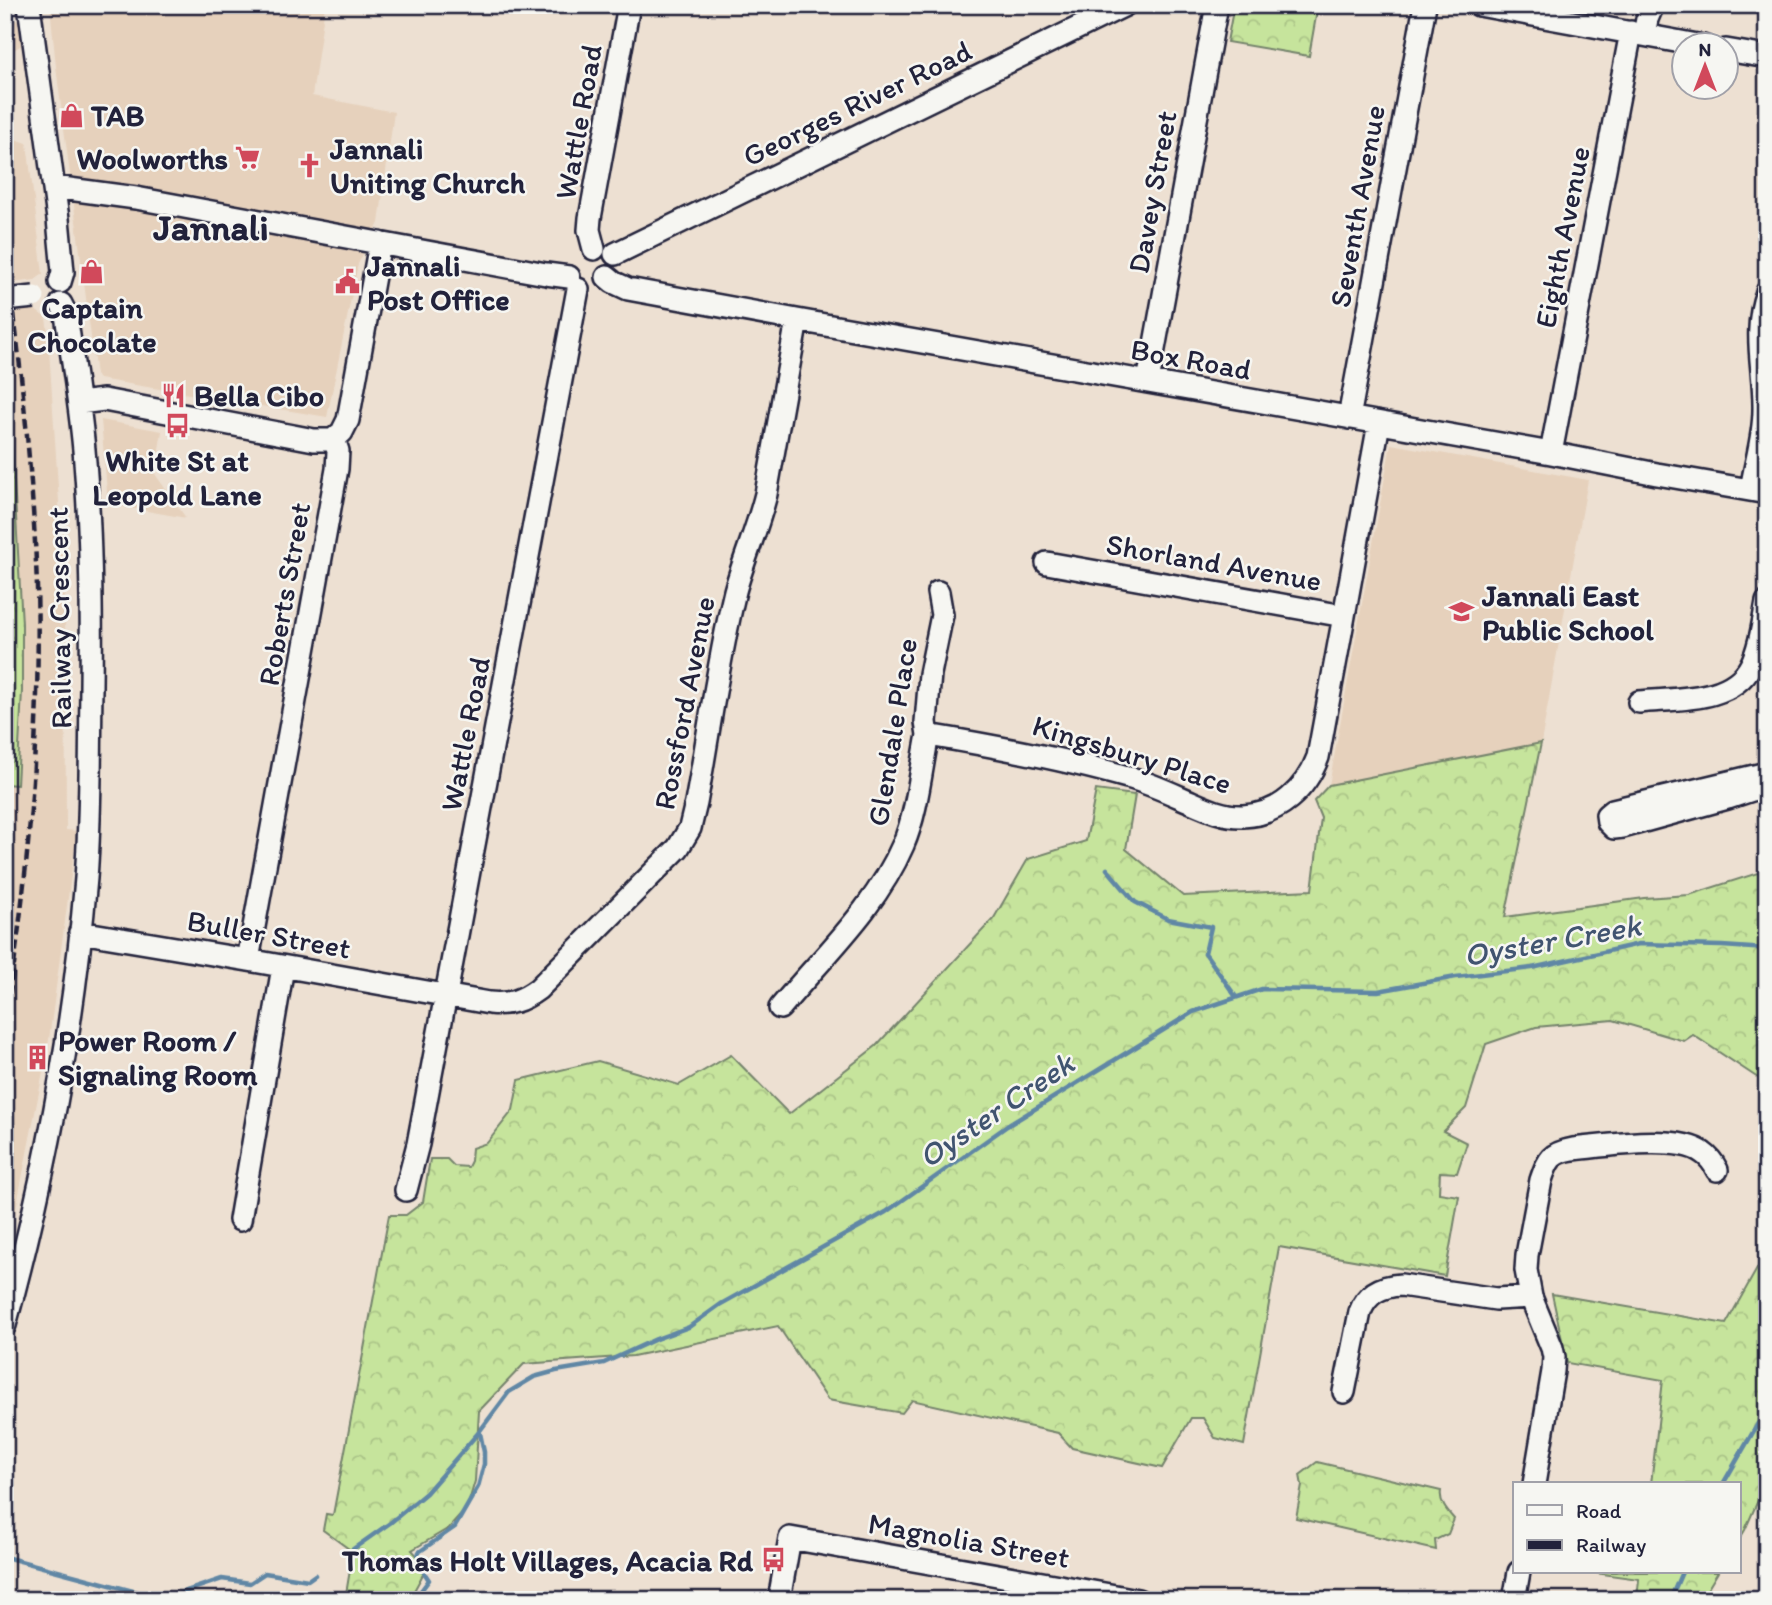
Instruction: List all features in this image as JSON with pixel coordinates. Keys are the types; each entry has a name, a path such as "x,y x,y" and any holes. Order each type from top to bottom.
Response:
{"street":[{"name":"Railway Crescent","path":"5,1325 35,1208 64,1055 86,878 89,828 92,616 87,487 79,403 66,314 51,294 63,272 29,5"},
{"name":"Wattle Road","path":"605,251 589,230 590,218 629,5"},
{"name":"Georges River Road","path":"605,251 1125,5"},
{"name":"Seventh Avenue","path":"1349,418 1425,5"},
{"path":"1479,5 1670,40"},
{"name":"Eighth Avenue","path":"1551,453 1637,33 1653,5"},
{"name":"Davey Street","path":"1148,382 1215,8"},
{"path":"1740,52 1767,57"},
{"path":"54,187 136,198 380,243 589,288 607,277 616,262 605,251 588,252 570,271 574,283"},
{"path":"79,403 104,400 314,440 334,439 342,432 348,420 380,243"},
{"name":"Box Road","path":"607,277 628,289 1759,491"},
{"name":"Wattle Road","path":"406,1190 418,1144 446,996 574,283"},
{"path":"1759,491 1764,398 1758,341 1767,292"},
{"path":"5,300 51,294"},
{"name":"Rossford Avenue","path":"446,996 502,1004 515,1003 527,997 678,848 690,828 727,629 736,590 766,494 797,320"},
{"name":"Shorland Avenue","path":"1047,563 1344,616 1379,424"},
{"name":"Roberts Street","path":"248,960 337,469 338,451 334,439"},
{"name":"Glendale Place","path":"780,1008 862,914 897,857 908,832 928,735 926,722 930,674 942,615 938,592"},
{"path":"1639,702 1704,696 1719,693 1735,684 1745,676 1752,663 1766,615"},
{"name":"Kingsbury Place","path":"928,735 1041,755 1126,777 1225,814 1257,814 1292,797 1313,770 1318,757 1344,616"},
{"path":"1767,773 1613,810 1607,815 1608,822 1614,828 1623,827 1728,799 1767,785"},
{"name":"Buller Street","path":"80,932 446,996"},
{"path":"240,1220 283,967"},
{"path":"1534,1482 1554,1363 1549,1340 1531,1297 1526,1270 1541,1180 1554,1151 1675,1142 1704,1153 1717,1170"},
{"path":"1344,1392 1360,1312 1375,1291 1386,1286 1401,1285 1496,1299 1531,1297"},
{"name":"Magnolia Street","path":"779,1600 790,1538 1138,1600"},
{"path":"1514,1600 1519,1574"}],"shaded area":[{"path":"5,5 9,5 11,21 22,20 23,44 9,53 13,117 15,139 27,143 43,274 35,280 5,284"},
{"path":"50,5 325,5 312,96 394,112 379,223 358,264 327,417 99,379 96,375"},
{"path":"34,309 46,318 48,333 65,594 66,830 77,831 48,1047 5,1255 5,765 8,692 5,636 5,314"},
{"path":"101,420 162,431 155,474 186,518 108,504"},
{"name":"Jannali East Public School","path":"1391,444 1588,480 1541,743 1329,785"}],"green space":[{"path":"1234,5 1318,5 1309,56 1227,42"},
{"path":"5,367 8,372 22,624 17,785 5,784 8,692 5,636"},
{"path":"1541,743 1505,917 1644,898 1689,895 1767,870 1767,1084 1693,1035 1684,1041 1613,1020 1536,1027 1486,1044 1466,1108 1443,1131 1467,1143 1457,1173 1440,1172 1439,1193 1459,1196 1445,1276 1279,1247 1244,1445 1215,1438 1203,1418 1191,1418 1162,1468 1072,1448 1058,1433 912,1400 902,1413 828,1400 778,1326 633,1356 524,1364 479,1411 475,1481 467,1508 449,1528 412,1550 427,1567 409,1600 345,1600 353,1552 323,1530 326,1514 333,1515 389,1215 406,1215 423,1202 430,1159 447,1159 454,1166 468,1167 472,1148 487,1143 513,1110 519,1080 598,1061 679,1085 731,1055 789,1114 876,1046 994,918 1028,859 1086,841 1096,790 1135,795 1126,849 1183,896 1312,890 1321,818 1314,801 1329,785"},
{"path":"1767,1251 1767,1480 1740,1538 1740,1482 1651,1482 1663,1380 1567,1363 1552,1294 1726,1324"},
{"path":"1317,1462 1441,1491 1442,1503 1454,1519 1448,1534 1435,1540 1436,1550 1296,1518 1302,1486 1300,1475"},
{"path":"1603,1574 1717,1574 1701,1600 1637,1600 1639,1579"}],"waterway":[{"path":"1107,869 1135,902 1168,919 1211,927 1205,953 1236,997"},
{"name":"Oyster Creek","path":"346,1554 426,1493 479,1432 509,1392 534,1377 604,1363 689,1327 721,1304 886,1212 1007,1126 1193,1012 1262,989 1378,991 1456,977 1532,968 1639,944 1767,949"},
{"path":"1724,1482 1767,1408"},
{"path":"414,1600 429,1580 417,1562 419,1552 455,1527 478,1487 484,1464 480,1433"},
{"path":"5,1557 163,1599 222,1579 250,1583 265,1573 308,1580 315,1575"},
{"path":"1670,1600 1681,1574"}],"railway":[{"path":"5,239 29,456 38,642 31,807 5,1025"}],"place":[{"name":"TAB","path":"71,115"},
{"name":"Woolworths","path":"248,158"},
{"name":"Jannali Uniting Church","path":"310,165"},
{"name":"Captain Chocolate","path":"92,272"},
{"name":"Jannali Post Office","path":"347,282"},
{"name":"Bella Cibo","path":"174,395"},
{"name":"White St at Leopold Lane","path":"177,425"},
{"name":"Jannali East Public School","path":"1462,612"},
{"name":"Power Room / Signaling Room","path":"38,1057"},
{"name":"Thomas Holt Villages, Acacia Rd","path":"773,1560"}],"district":[{"name":"Jannali","path":"211,227"}]}
